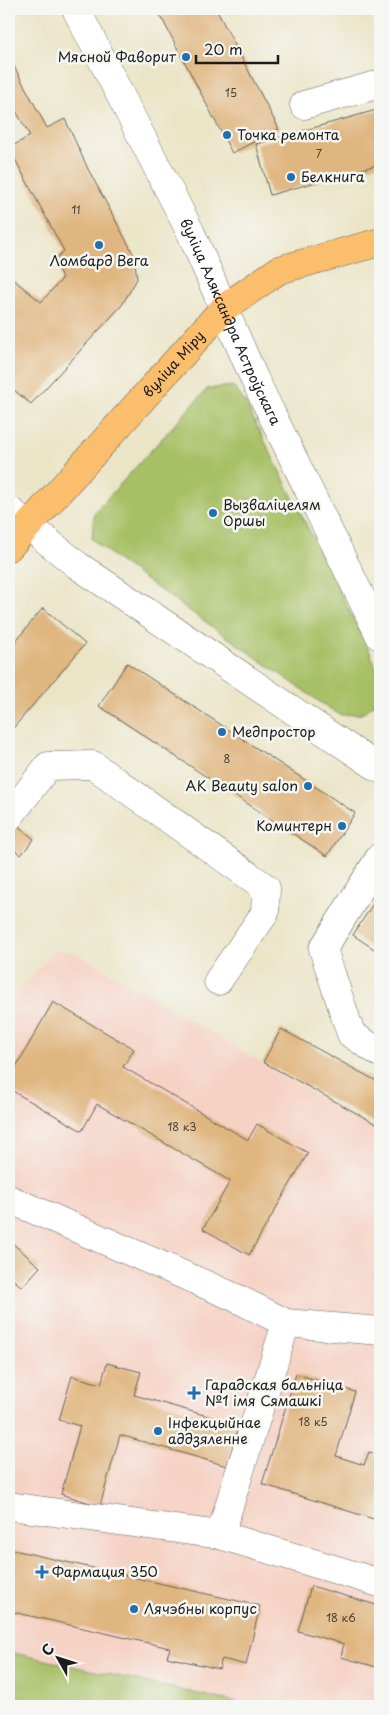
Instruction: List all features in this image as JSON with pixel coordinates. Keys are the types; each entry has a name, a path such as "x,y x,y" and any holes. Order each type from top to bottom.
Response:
{"main road":[{"name":"вуліца Міру","path":"9,547 19,517 224,308 279,270 380,242"}],"street":[{"name":"вуліца Аляксандра Астроўскага","path":"76,9 191,233 258,386 339,554 372,597 380,636"},
{"path":"304,105 380,84"},
{"path":"19,517 77,565 380,769"},
{"path":"9,817 48,766 93,765 266,888 265,913 218,981"},
{"path":"380,857 324,949 351,1034 380,1053"},
{"path":"9,1199 234,1296 286,1323 380,1330"},
{"path":"220,1535 286,1323"},
{"path":"9,1506 220,1535 380,1583"}],"shaded area":[{"name":"Гарадская бальніца №1 імя Сямашкі","path":"54,951 73,951 380,1133 380,1706 323,1706 293,1699 267,1706 253,1706 9,1652 9,1004"}],"green space":[{"path":"233,386 245,402 370,652 380,678 380,686 374,705 361,714 340,715 320,702 120,562 92,539 94,513 207,389"},
{"path":"9,1652 253,1706 9,1706"}],"building":[{"path":"157,9 216,9 279,129 232,153"},
{"path":"9,57 47,128 65,119 88,169 134,255 137,279 122,305 31,404 9,386 9,276 41,302 62,279 55,259 64,251 9,148 30,136 11,102 9,103"},
{"path":"380,109 380,164 270,195 256,144"},
{"path":"43,608 85,644 9,733 9,649"},
{"path":"127,663 355,813 327,856 99,706"},
{"path":"17,825 34,839 21,855 9,845 9,836"},
{"path":"380,893 380,953 353,935"},
{"path":"53,1002 134,1049 123,1067 248,1140 257,1124 308,1153 249,1255 203,1229 230,1181 97,1104 82,1131 9,1089 9,1079"},
{"path":"281,1029 380,1083 380,1126 263,1062"},
{"path":"12,1243 40,1267 22,1287 9,1276 9,1247"},
{"name":"Інфекцыйнае аддзяленне","path":"107,1363 141,1372 134,1395 239,1425 227,1466 120,1435 100,1506 61,1494 80,1426 59,1420 72,1376 101,1384"},
{"path":"296,1374 355,1392 336,1456 364,1465 369,1452 380,1455 380,1521 262,1484"},
{"name":"Лячэбны корпус","path":"9,1549 260,1606 246,1665 222,1659 219,1669 167,1657 170,1648 9,1611"},
{"path":"311,1586 380,1606 380,1668 341,1657 344,1644 298,1631"}],"place":[{"name":"Мясной Фаворит","path":"186,57"},
{"name":"Точка ремонта","path":"227,135"},
{"name":"Белкнига","path":"291,177"},
{"name":"Ломбард Вега","path":"99,245"},
{"name":"Вызваліцелям Оршы","path":"213,513"},
{"name":"Медпростор","path":"222,732"},
{"name":"AK Beauty salon","path":"308,786"},
{"name":"Коминтерн","path":"342,826"},
{"name":"Гарадская бальніца №1 імя Сямашкі","path":"194,1393"},
{"name":"Інфекцыйнае аддзяленне","path":"158,1431"},
{"name":"Фармация 350","path":"42,1572"},
{"name":"Лячэбны корпус","path":"134,1609"}]}
